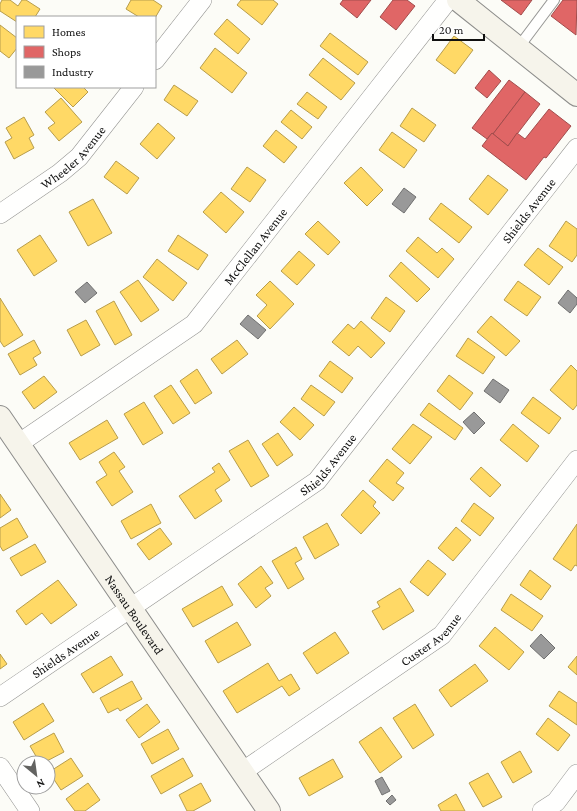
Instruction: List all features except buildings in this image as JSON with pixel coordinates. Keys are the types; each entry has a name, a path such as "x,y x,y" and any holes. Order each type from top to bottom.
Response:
{"street":[{"path":"156,59 202,0"},
{"name":"McClellan Avenue","path":"18,444 194,324 448,0"},
{"path":"458,0 577,95"},
{"name":"Wheeler Avenue","path":"0,214 60,173 79,157 133,88"},
{"name":"Shields Avenue","path":"0,697 317,481 577,148"},
{"name":"Nassau Boulevard","path":"0,417 268,811"},
{"name":"Custer Avenue","path":"242,772 442,634 577,460"},
{"path":"0,767 30,811"},
{"path":"542,811 556,802 577,774"}],"lane":[{"path":"518,48 554,0"}]}
